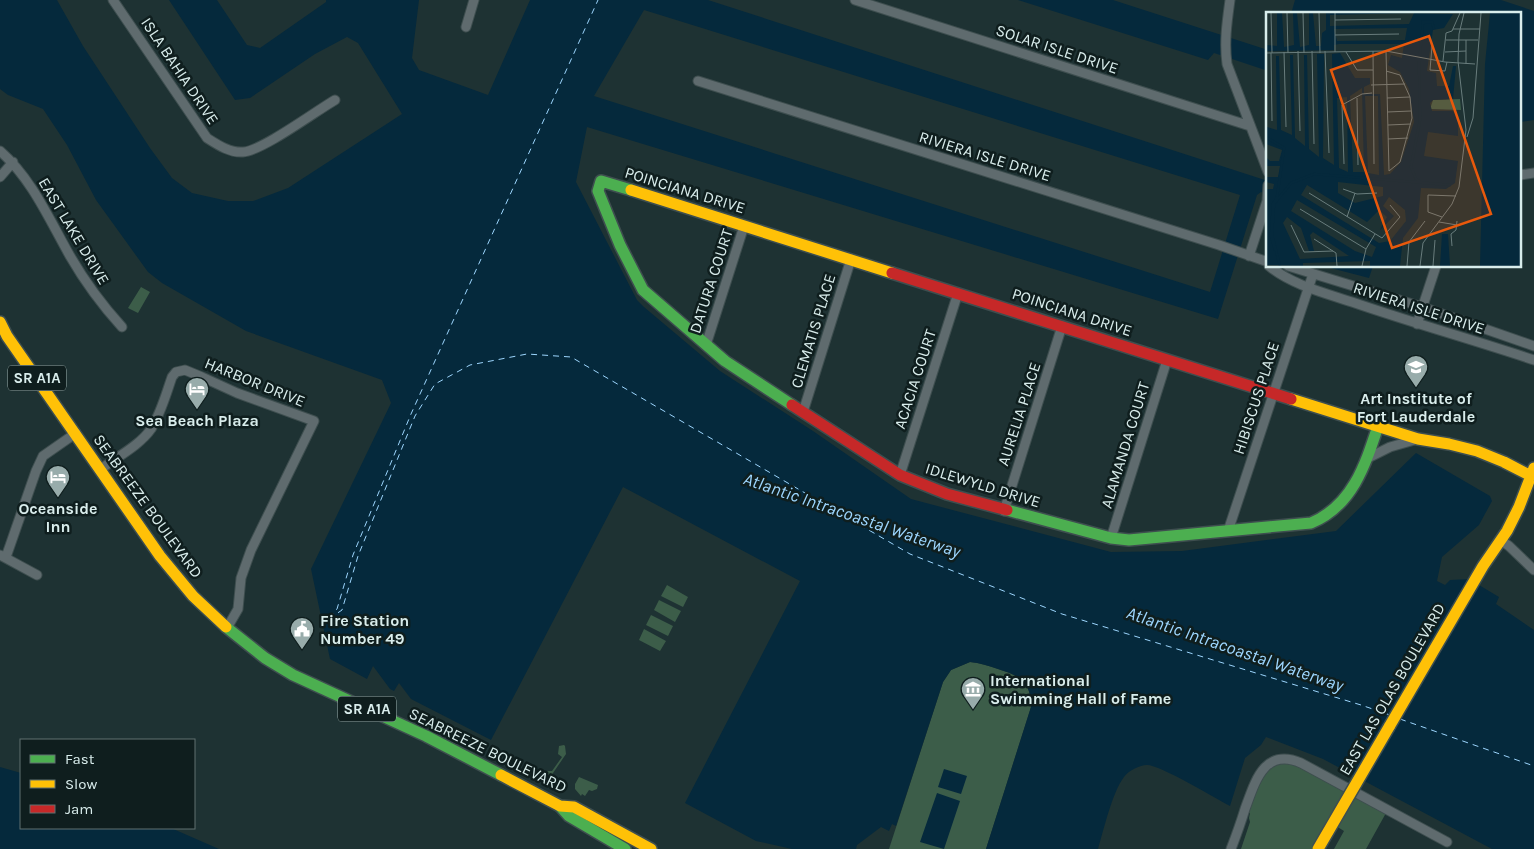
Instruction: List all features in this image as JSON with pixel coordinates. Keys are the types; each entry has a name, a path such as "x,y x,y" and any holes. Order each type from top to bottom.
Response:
{"street":[{"name":"ISLA BAHIA DRIVE","path":"113,0 207,138 218,146 230,151 243,152 258,148 335,100"},
{"path":"466,27 474,0"},
{"name":"SOLAR ISLE DRIVE","path":"855,0 1250,126"},
{"path":"1230,0 1225,47 1227,64 1266,167"},
{"name":"RIVIERA ISLE DRIVE","path":"698,81 1219,245 1246,254 1266,264"},
{"name":"EAST LAKE DRIVE","path":"0,150 14,162 30,184 89,287 122,327"},
{"path":"0,177 14,162"},
{"name":"POINCIANA DRIVE","path":"600,181 1418,439 1464,446 1482,451 1509,464 1533,472"},
{"name":"IDLEWYLD DRIVE","path":"600,181 598,190 609,218 620,245 643,290 706,345 803,412 900,475 947,494 1004,511 1111,538 1129,540 1311,524 1331,514 1345,498 1363,470 1378,426"},
{"path":"1246,254 1266,204"},
{"name":"DATURA COURT","path":"706,345 744,226"},
{"name":"CLEMATIS PLACE","path":"803,412 851,259"},
{"name":"RIVIERA ISLE DRIVE","path":"1271,268 1278,274 1308,287 1417,324 1534,360"},
{"name":"RIVIERA ISLE DRIVE","path":"1294,268 1422,307 1534,346"},
{"path":"1417,324 1435,268"},
{"name":"HIBISCUS PLACE","path":"1228,531 1313,274"},
{"name":"ACACIA COURT","path":"900,475 958,293"},
{"name":"SEABREEZE BOULEVARD","path":"0,322 7,336 160,556 193,596 227,628 265,658 293,675 426,736 560,806 574,806 651,849"},
{"name":"AURELIA PLACE","path":"1004,511 1062,326"},
{"name":"ALAMANDA COURT","path":"1111,538 1167,360"},
{"name":"HARBOR DRIVE","path":"101,469 150,431 158,417 172,377 176,372 185,370 202,376 236,393 314,421 250,550 242,578 238,609 227,628"},
{"path":"36,575 3,556 36,471 44,456 76,433"},
{"path":"1368,458 1390,447 1418,439"},
{"name":"EAST LAS OLAS BOULEVARD","path":"1327,849 1499,545 1514,517 1533,472"},
{"path":"1499,545 1509,546 1534,570"},
{"name":"EAST LAS OLAS BOULEVARD","path":"1318,849 1486,568"},
{"path":"1231,849 1259,773 1271,763 1286,759 1301,763 1447,842"},
{"name":"SR A1A","path":"560,806 568,816 625,849"}],"green space":[{"path":"141,287 150,292 138,313 128,308"},
{"path":"667,585 688,597 683,607 661,596"},
{"path":"659,600 681,611 675,622 654,610"},
{"path":"651,615 673,626 668,636 646,625"},
{"path":"644,629 666,641 660,651 639,640"},
{"path":"970,662 1018,677 1029,691 1031,707 986,849 889,849 943,682 951,670"},
{"path":"564,745 566,754 551,776 549,775 542,779 528,774 527,772 533,774 537,771 552,771 562,757 558,754 559,746"},
{"path":"1285,763 1298,766 1386,813 1366,849 1334,849 1344,831 1328,821 1312,849 1241,849 1250,822 1250,813 1247,812 1259,781 1269,770"},
{"path":"579,777 598,785 597,789 589,790 585,796 582,794 581,796 575,789 575,784"}],"water":[{"name":"Atlantic Intracoastal Waterway","path":"0,0 57,0 83,46 172,178 192,193 228,201 253,201 288,188 402,114 358,43 347,37 315,54 250,98 235,100 169,0 217,0 247,45 260,48 326,2 326,0 419,0 412,58 419,70 488,95 530,0 708,0 1266,180 1266,194 1261,192 1257,195 1218,319 587,127 576,182 637,300 644,307 720,371 813,431 911,499 1111,552 1182,551 1336,531 1416,453 1490,496 1492,501 1479,525 1442,557 1437,581 1445,585 1450,580 1469,579 1499,597 1496,604 1534,630 1534,849 1492,849 1323,759 1266,737 1261,745 1245,758 1230,806 1163,770 1154,766 1144,765 1128,773 1120,784 1109,811 1098,849 986,849 1031,707 1029,691 1018,677 970,662 951,670 943,682 896,826 892,824 889,831 881,827 857,845 856,849 792,849 756,841 685,803 800,581 623,487 491,740 411,699 399,683 394,691 390,689 373,666 367,679 330,659 311,569 391,403 382,380 246,331 162,283 148,272 96,200 67,145 43,109 8,95 0,89","holes":["644,10 1240,195 1210,292 594,96"]},
{"path":"1018,0 1113,0 1266,49 1266,70 1214,53 1208,60"},
{"path":"1295,0 1501,0 1534,11 1534,120 1522,122 1522,12 1292,12"},
{"path":"1331,268 1372,268 1369,278"},
{"path":"0,767 20,773 20,829 173,829 219,849 0,849"},
{"path":"944,769 967,776 961,794 938,787"},
{"path":"937,793 960,801 944,849 920,842"}],"ferry route":[{"path":"329,618 337,609 353,555 411,414 598,0"},
{"path":"329,619 342,610 358,556 415,416 435,384 470,365 527,354 571,357 910,554 1062,614 1390,715"},
{"path":"1400,719 1534,766"}],"traffic: fast":[{"path":"631,190 601,181 598,191 620,245 643,290 725,361 792,405"},
{"path":"1007,510 1111,538 1129,540 1311,523 1325,516 1347,495 1362,470 1378,426"},
{"path":"226,627 265,658 293,675 426,736 501,775"},
{"path":"560,806 569,816 625,849"}],"traffic: slow":[{"path":"631,190 892,273"},
{"path":"0,322 7,336 160,556 193,596 226,627"},
{"path":"1291,399 1418,439 1477,451 1531,476"},
{"path":"1389,727 1483,566 1507,531 1519,507 1534,468"},
{"path":"1318,849 1389,727"},
{"path":"501,775 560,806 574,807 651,849"}],"traffic: jam":[{"path":"892,273 1291,399"},
{"path":"792,405 900,475 947,494 1007,510"}],"place":[{"name":"Art Institute of Fort Lauderdale","path":"1416,388"},
{"name":"Sea Beach Plaza","path":"197,410"},
{"name":"Oceanside Inn","path":"58,498"},
{"name":"Fire Station Number 49","path":"302,650"},
{"name":"International Swimming Hall of Fame","path":"973,710"}]}
